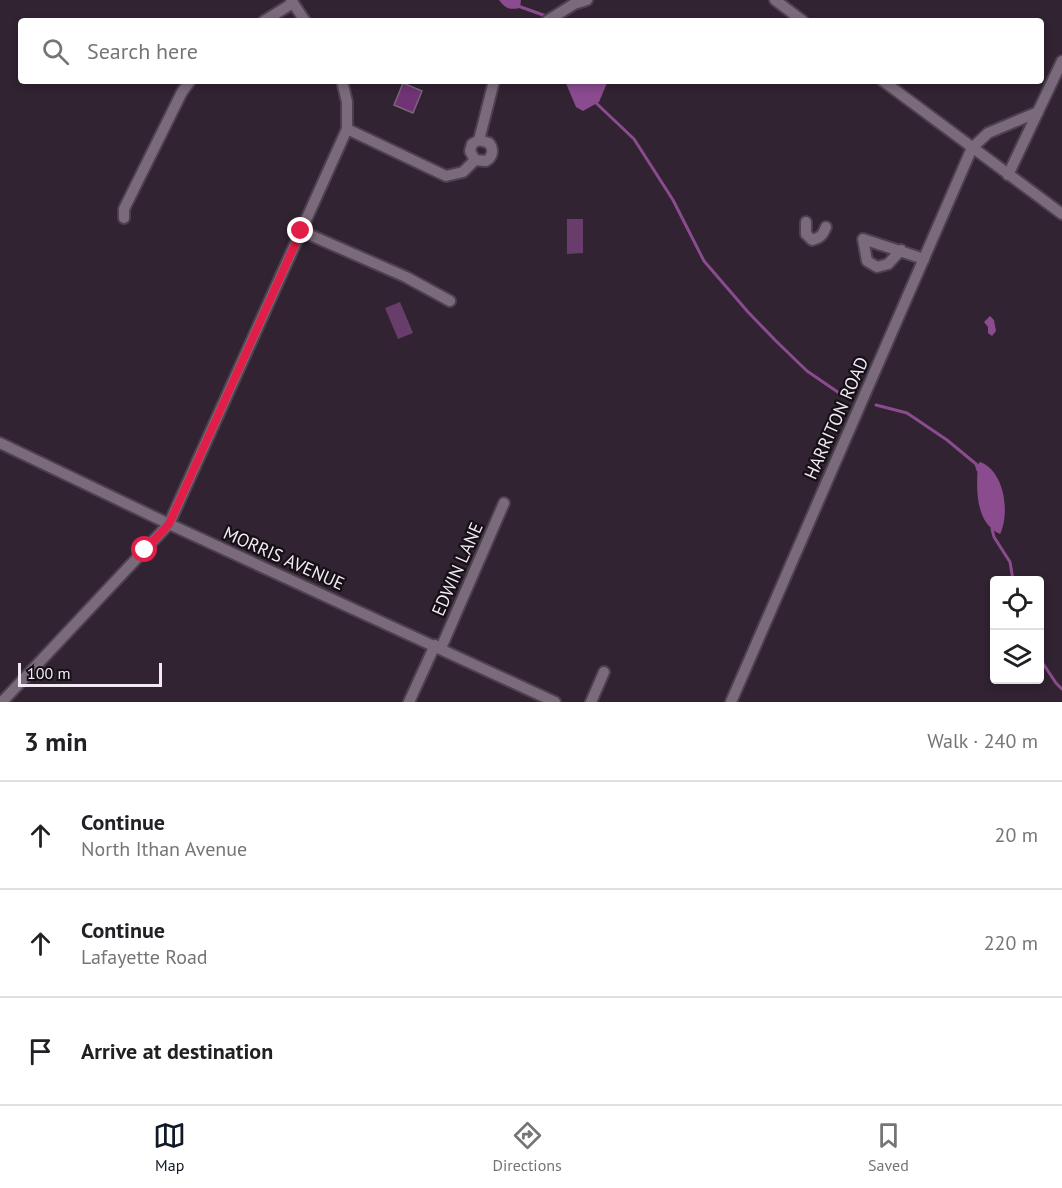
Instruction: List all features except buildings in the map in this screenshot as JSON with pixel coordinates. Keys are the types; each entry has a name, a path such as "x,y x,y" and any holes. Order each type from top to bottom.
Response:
{"street":[{"path":"553,18 574,4 587,0"},
{"path":"775,0 799,18"},
{"path":"268,18 292,1 303,18"},
{"path":"1008,175 1062,61"},
{"path":"123,219 124,209 188,84"},
{"path":"2,702 169,524 347,129 347,102 343,84"},
{"path":"475,160 470,151 472,144 478,140 494,84"},
{"path":"887,84 1062,214"},
{"path":"972,148 988,133 1038,112"},
{"path":"347,129 446,176 463,172 475,160"},
{"path":"475,160 486,161 492,153 489,142 478,140"},
{"name":"HARRITON ROAD","path":"731,702 972,148"},
{"path":"806,222 806,234 812,240 822,235 826,227"},
{"path":"301,231 406,277 450,301"},
{"path":"901,250 924,259"},
{"name":"MORRIS AVENUE","path":"0,443 169,524 555,702"},
{"name":"EDWIN LANE","path":"409,702 438,647 504,503"},
{"path":"591,702 604,672"}],"shaded area":[{"path":"499,0 521,0 520,8 508,8"},
{"path":"566,84 607,84 599,102 583,111 576,107"},
{"path":"567,219 583,219 583,253 567,254"},
{"path":"400,302 413,333 398,339 385,308"},
{"path":"990,316 994,320 996,331 992,336 988,333 988,327 984,322"},
{"path":"980,462 995,474 1000,483 1005,516 1000,534 986,522 979,504 977,473"}],"waterway":[{"path":"518,6 547,18"},
{"path":"595,102 634,139 673,200 704,261 748,312 807,371 845,397"},
{"path":"876,405 907,413 947,440 976,464 978,470"},
{"path":"992,529 994,537 1010,562 1012,576"},
{"path":"1044,665 1062,689"}],"route":[{"path":"145,550 169,524 301,231"}]}
